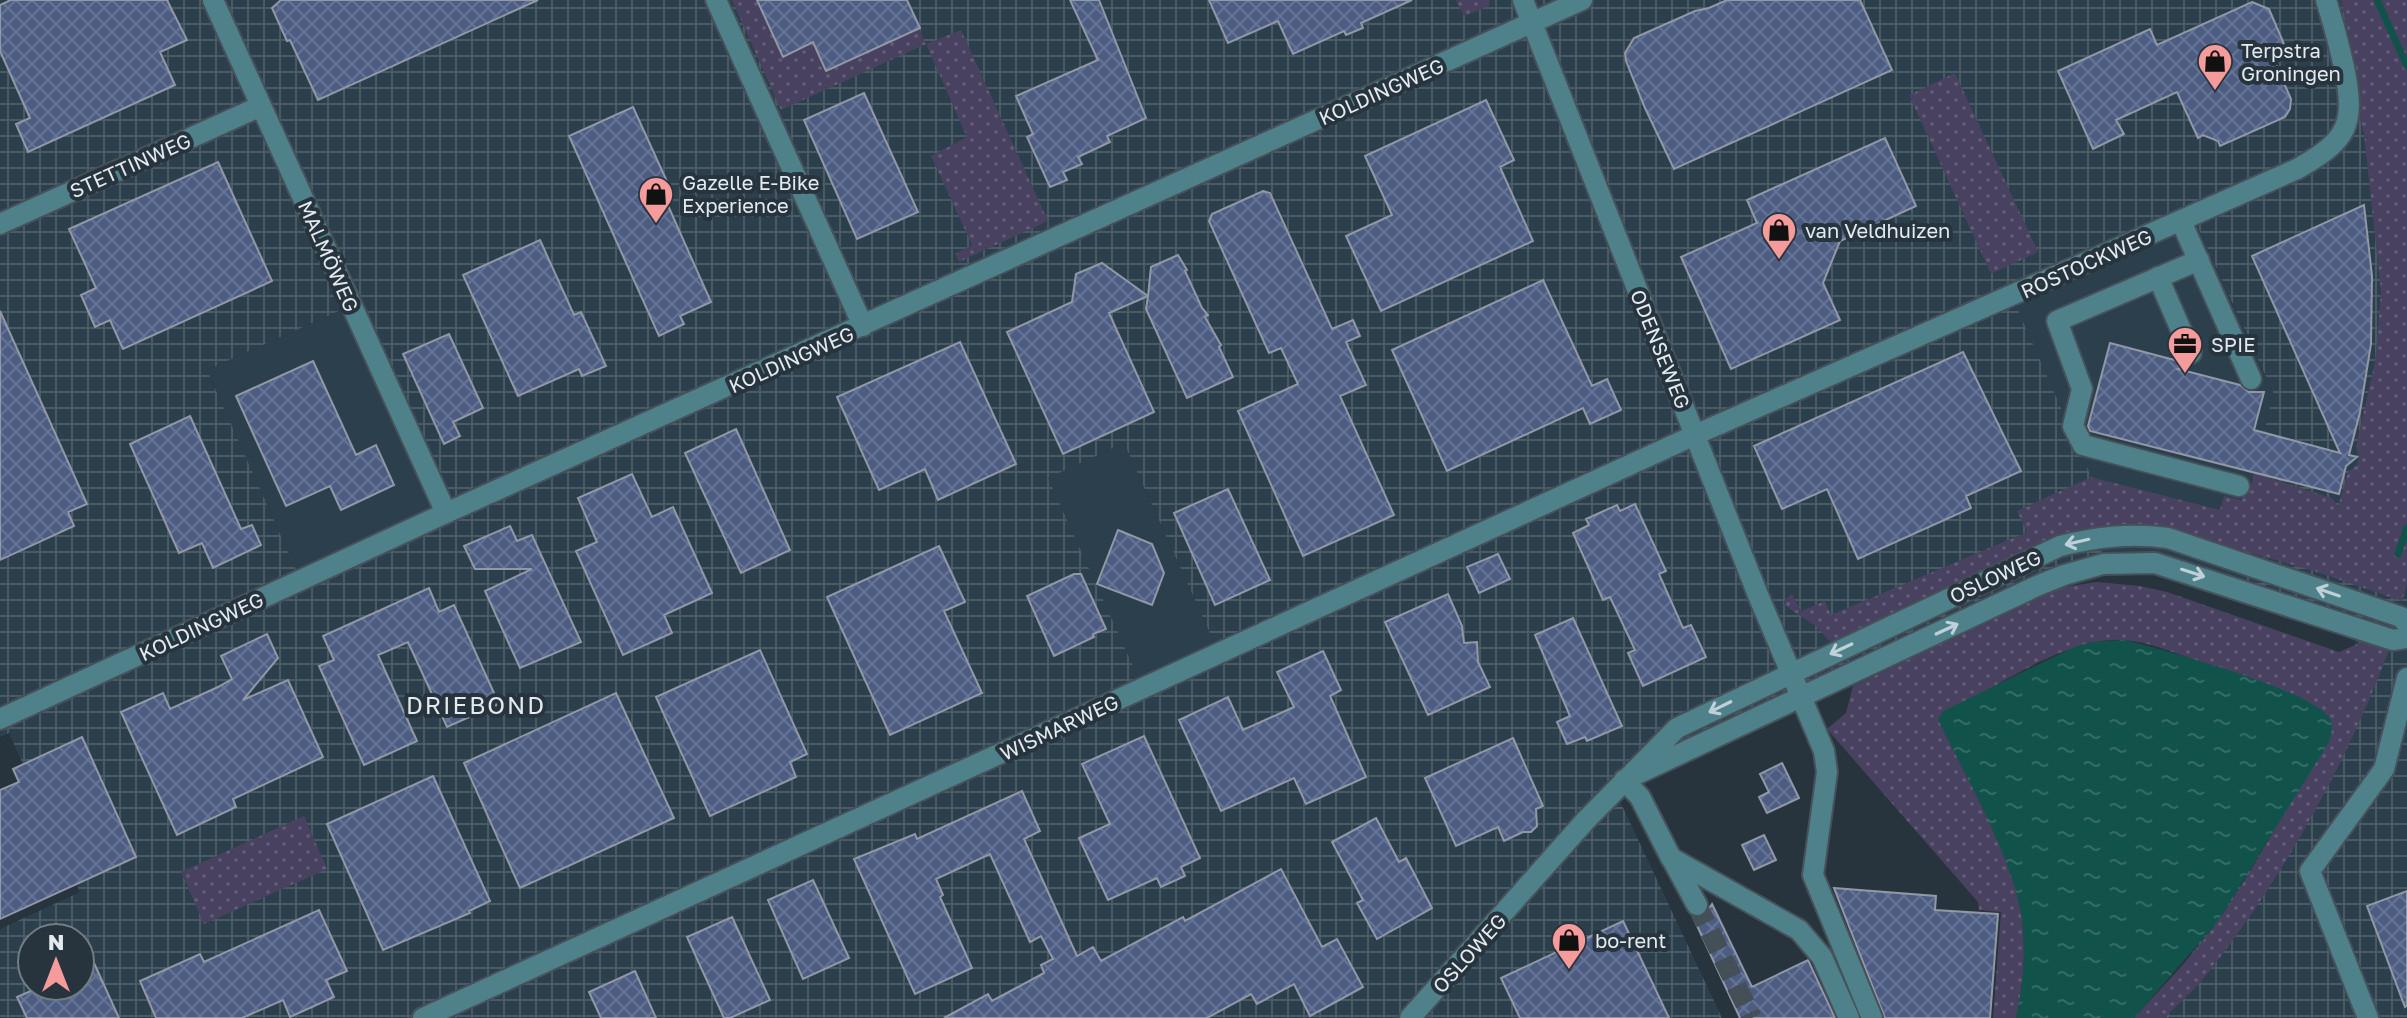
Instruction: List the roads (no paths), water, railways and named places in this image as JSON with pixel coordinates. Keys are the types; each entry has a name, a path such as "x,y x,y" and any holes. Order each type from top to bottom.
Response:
{"street":[{"name":"MALMÖWEG","path":"213,0 446,513"},
{"path":"716,0 863,326"},
{"name":"ODENSEWEG","path":"1523,0 1824,751 1827,772 1813,875 1872,1018"},
{"name":"KOLDINGWEG","path":"0,719 446,513 1582,0"},
{"name":"ROSTOCKWEG","path":"1695,435 2297,169 2330,149 2349,119 2350,97 2326,0"},
{"name":"STETTINWEG","path":"0,224 261,106"},
{"path":"2181,221 2251,379"},
{"path":"2199,260 2057,321 2082,389 2073,426 2083,445 2239,486"},
{"path":"2158,277 2191,353"},
{"name":"WISMARWEG","path":"423,1018 1695,435"},
{"name":"OSLOWEG","path":"1410,1018 1624,780 1677,728 2060,546 2130,534 2159,537 2197,546 2404,620"},
{"name":"OSLOWEG","path":"1624,780 2064,575 2103,564 2130,562 2173,567 2400,639"},
{"path":"2368,1018 2310,871 2384,769 2407,678"},
{"path":"1624,780 1640,797 1697,905"},
{"path":"1671,858 1799,930 1822,957 1849,1018"}],"water":[{"path":"2125,640 2235,672 2296,695 2318,707 2330,719 2329,742 2217,922 2134,1018 2016,1018 2024,962 2020,907 2014,884 1995,836 1938,719 1943,711 2077,646"}],"waterway":[{"path":"2377,0 2407,66"},
{"path":"2398,554 2407,528"}],"tunnel":[{"path":"1697,905 1752,1018"}],"place":[{"name":"Terpstra Groningen","path":"2215,92"},
{"name":"Gazelle E-Bike Experience","path":"656,225"},
{"name":"van Veldhuizen","path":"1779,261"},
{"name":"SPIE","path":"2185,375"},
{"name":"bo-rent","path":"1569,971"}],"district":[{"name":"DRIEBOND","path":"476,704"}]}
